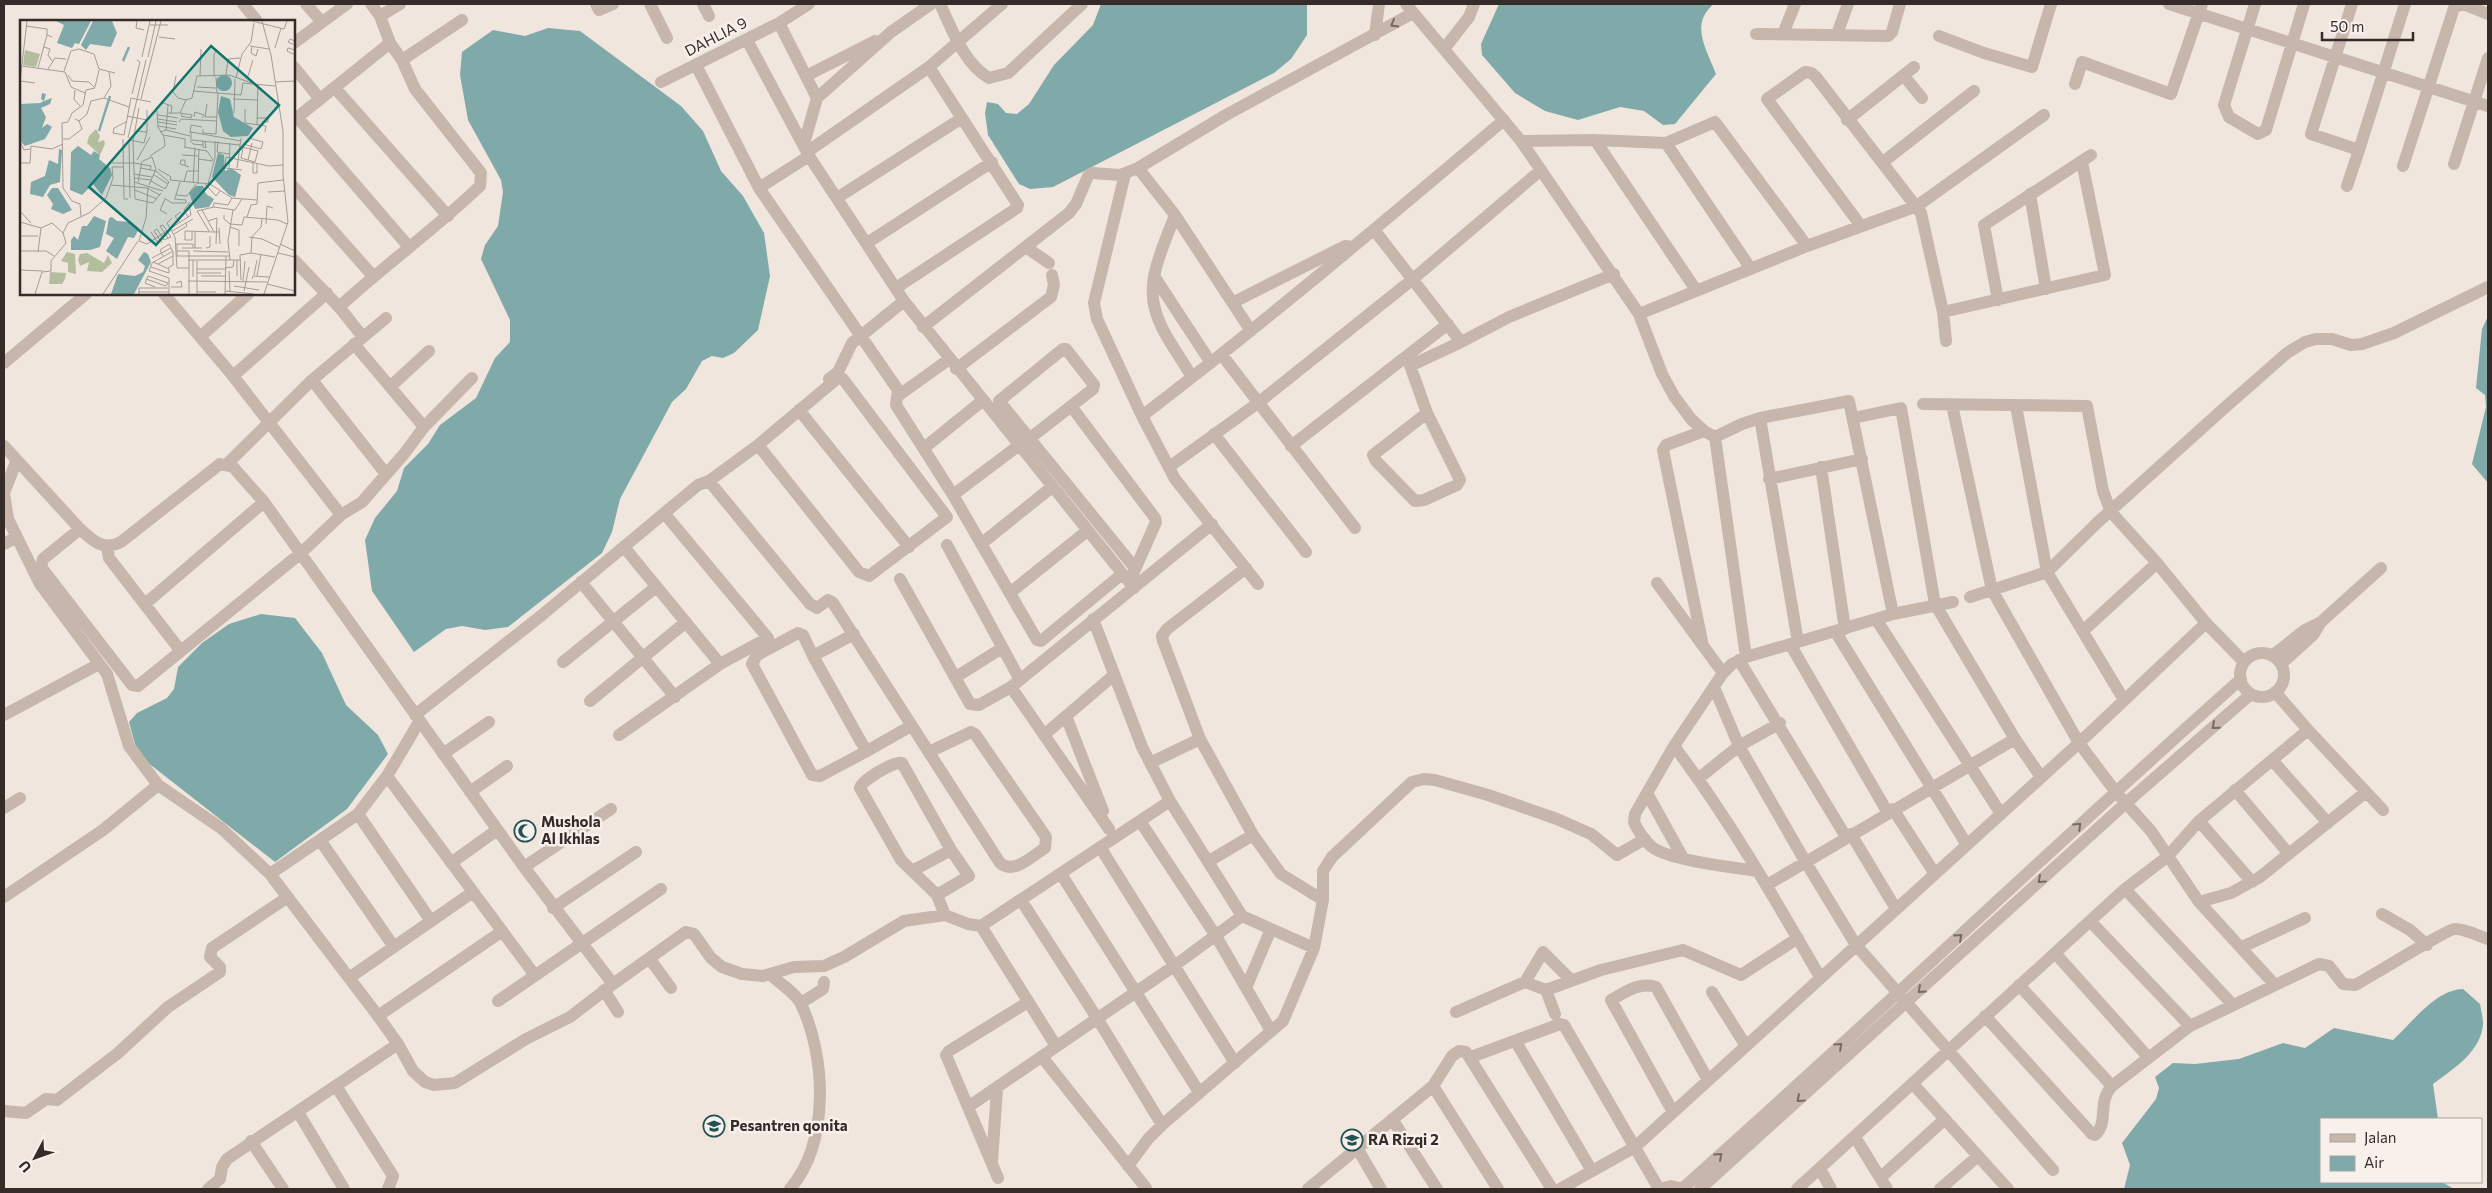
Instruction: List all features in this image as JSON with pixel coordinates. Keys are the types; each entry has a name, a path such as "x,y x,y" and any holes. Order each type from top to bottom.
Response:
{"street":[{"path":"243,4 256,20"},
{"path":"306,4 321,21"},
{"path":"295,42 321,21 348,4"},
{"path":"339,307 372,276 448,216 480,186 481,173 415,89 402,60 390,42 380,16 371,4"},
{"path":"380,16 400,4"},
{"path":"596,4 599,10 613,4"},
{"path":"650,4 667,38"},
{"path":"703,4 709,16"},
{"name":"DAHLIA 9","path":"661,82 747,40 809,4"},
{"path":"817,98 891,32 930,4"},
{"path":"940,4 958,42 983,75 990,78 996,78 1008,73 1082,4"},
{"path":"759,188 807,151 929,67 1002,4"},
{"path":"1375,35 1379,4"},
{"path":"1444,49 1470,17 1474,4"},
{"path":"1783,34 1795,4"},
{"path":"1837,34 1848,4"},
{"path":"1756,34 1888,36 1892,32 1900,4"},
{"path":"1939,36 1984,53 2032,67 2051,4"},
{"path":"2169,4 2201,9 2246,29 2488,106"},
{"path":"2255,4 2224,105 2229,117 2258,134 2266,130 2304,4"},
{"path":"2352,4 2311,134 2359,150"},
{"path":"2348,186 2405,4"},
{"path":"2403,166 2454,8 2462,4 2488,14"},
{"path":"923,327 1027,248 1074,208 1088,176 1092,174 1125,174 1138,168 1226,115 1375,35 1410,8 1521,141 1614,274 1639,314 1662,374 1684,412 1709,434 1742,658 1780,724 1896,909"},
{"path":"2075,84 2082,62 2171,94 2201,9"},
{"path":"402,60 462,20"},
{"path":"779,23 817,98 807,151"},
{"path":"806,76 891,32"},
{"path":"747,40 807,151 904,301 952,364 1128,582"},
{"path":"390,42 296,119 409,247"},
{"path":"2454,164 2488,58"},
{"path":"696,65 759,188 898,390 896,405 953,494 1037,640 1041,641 1212,524"},
{"path":"896,288 1017,208 1017,200 929,67"},
{"path":"295,68 320,98"},
{"path":"1847,120 1909,71 1922,98"},
{"path":"1861,226 1767,98 1805,72 1812,73 1847,120 1917,206 1924,224 1944,312 1946,341"},
{"path":"334,88 448,216"},
{"path":"1883,162 1974,92"},
{"path":"1639,314 1807,246 1917,206 2044,115"},
{"path":"836,198 962,118"},
{"path":"1142,416 1222,355 1375,231 1504,120"},
{"path":"1521,141 1595,140 1666,143 1715,122 1807,246"},
{"path":"1595,140 1696,290"},
{"path":"1666,143 1750,269"},
{"path":"1944,312 1998,300 2046,289 2105,275 2086,158 1984,224 1998,300"},
{"path":"867,243 992,162"},
{"path":"1138,168 1175,215 1234,302 1251,331"},
{"path":"1169,468 1258,403 1413,279 1541,170"},
{"path":"1125,174 1094,303 1097,319 1142,416 1175,479 1258,584"},
{"path":"295,188 372,276"},
{"path":"2030,194 2046,289"},
{"path":"1175,215 1154,276 1153,301 1158,319 1192,377"},
{"path":"1375,231 1458,338 1463,341"},
{"path":"1234,302 1345,246 1355,247"},
{"path":"898,396 952,364 1051,297 1054,285 1050,269 1027,248"},
{"path":"295,261 339,307 358,341 390,386 424,426"},
{"path":"1408,361 1463,341 1509,317 1614,274"},
{"path":"1154,276 1211,363"},
{"path":"1970,597 2047,572 2221,411 2287,353 2305,342 2316,338 2332,339 2351,345 2362,344 2394,334 2488,287"},
{"path":"233,376 327,293"},
{"path":"4,363 85,295"},
{"path":"200,337 247,295"},
{"path":"169,296 342,515"},
{"path":"720,472 731,458 838,372 852,343 904,301"},
{"path":"227,464 312,380 386,318"},
{"path":"1291,446 1408,361 1448,324"},
{"path":"1029,438 1091,392 1094,385 1068,351 1063,349 999,401 1029,438 1135,568"},
{"path":"390,386 429,351"},
{"path":"1222,355 1355,528"},
{"path":"1408,361 1427,413 1460,483 1424,500 1415,501 1376,461 1373,455 1376,450 1427,413"},
{"path":"80,529 43,559 41,567 132,685 138,686 301,553 342,515 362,502 416,440 424,426 472,378"},
{"path":"270,874 358,814 387,776 417,719 664,512 698,485 709,481 758,444 836,378 843,379 947,514 946,518 869,576 859,572 758,444"},
{"path":"312,380 386,474"},
{"path":"1703,646 1664,450 1666,445 1760,418 1848,400 1893,614"},
{"path":"924,448 982,401"},
{"path":"1923,404 2086,406 2103,491 2110,512 2158,563 2206,623 2244,662"},
{"path":"1952,405 1992,590 2080,743 2115,791 2151,831 2199,902 2275,985"},
{"path":"900,579 970,704 974,705 1016,683 1093,619 1128,582 1156,522 1155,518 1071,406"},
{"path":"2016,406 2047,572 2084,630 2124,700"},
{"path":"1853,418 1901,408 1935,604 2015,739 2041,777"},
{"path":"800,410 909,547"},
{"path":"1760,418 1794,643 1890,811 1935,874"},
{"path":"1214,434 1306,552"},
{"path":"4,446 16,462 92,541 107,546 121,542 220,464 227,464 233,467 264,502 417,719 580,943 608,987 618,1012"},
{"path":"953,494 1018,446"},
{"path":"1769,479 1862,460"},
{"path":"16,462 4,493 8,519 40,584 107,674 128,746 158,785 221,828 270,874 378,1016 398,1044 413,1071 425,1082 434,1085 455,1083 526,1039 570,1018 608,987 686,932 689,931 694,934 711,958 722,967 742,974 771,975 794,967 824,966 844,957 904,921 945,915 968,924 981,926 1100,847 1112,834 1140,821 1170,801"},
{"path":"1821,467 1840,630 1931,788 1967,845"},
{"path":"709,481 810,604 817,608 828,600 832,603 930,752 1000,864 1004,867 1013,868 1045,848 1046,837 975,734 970,732 930,752"},
{"path":"981,544 1052,487"},
{"path":"145,604 264,502"},
{"path":"619,735 676,697 720,664 768,638 664,512"},
{"path":"1011,592 1087,530"},
{"path":"4,544 17,537"},
{"path":"947,545 1002,648 1016,683 1044,735 1112,834"},
{"path":"107,546 109,558 180,650"},
{"path":"624,547 720,664"},
{"path":"2084,630 2158,563"},
{"path":"1246,568 1167,629 1162,636 1200,739 1253,834 1281,874 1323,900"},
{"path":"2276,660 2305,630 2321,622 2381,568"},
{"path":"581,582 645,657 676,697"},
{"path":"1657,583 1722,673"},
{"path":"563,662 615,622 656,587"},
{"path":"1757,871 1683,858 1653,848 1634,822 1635,814 1648,795 1674,746 1714,688 1722,673 1742,658 1893,614 1935,604 1953,602"},
{"path":"1093,619 1150,763 1170,801 1242,916 1314,948"},
{"path":"1876,619 2001,814"},
{"path":"590,701 686,622"},
{"path":"1560,1189 1635,1146 2080,743 2206,623"},
{"path":"867,751 803,635 798,633 757,655 752,664 812,775 820,776 867,751 912,726"},
{"path":"813,656 854,634"},
{"path":"956,677 1002,648"},
{"path":"2260,653 2276,660 2284,676 2275,692 2263,696 2252,694 2246,690 2240,680 2241,667 2244,662 2260,653"},
{"path":"4,715 99,664"},
{"path":"1044,735 1114,676"},
{"path":"1471,1057 1516,1042 1560,1024 1564,1025 1659,1189 1671,1186 1683,1189 2043,860 2115,791 2240,680"},
{"path":"1714,688 1740,746 1805,862 1856,945 2053,1170"},
{"path":"2275,692 2308,730 2384,810"},
{"path":"1700,1189 2126,803 2252,694"},
{"path":"1066,716 1112,834"},
{"path":"443,754 488,722"},
{"path":"1698,778 1740,746 1780,724"},
{"path":"1798,1189 2019,984 2125,889 2167,857 2199,822 2308,730"},
{"path":"1150,763 1200,739"},
{"path":"1766,885 2015,739"},
{"path":"1674,746 1698,778 1766,885 1820,977"},
{"path":"2272,760 2328,823"},
{"path":"937,895 969,876 951,850 902,763 895,763 864,781 860,788 901,860 937,895 945,915"},
{"path":"470,792 507,766"},
{"path":"387,776 534,974"},
{"path":"1128,1166 1148,1139 1162,1125 1283,1021 1314,948 1323,900 1323,871 1332,857 1412,782 1424,779 1435,780 1488,795 1557,819 1591,834 1617,855 1645,839"},
{"path":"4,897 103,830 158,785"},
{"path":"2235,790 2290,854"},
{"path":"2199,902 2231,893 2252,882 2290,854 2366,792"},
{"path":"1648,795 1683,858"},
{"path":"4,808 20,798"},
{"path":"524,867 611,809"},
{"path":"358,814 431,921"},
{"path":"1140,821 1216,936 1271,1031"},
{"path":"2199,822 2252,882"},
{"path":"451,863 497,830"},
{"path":"1209,862 1253,834"},
{"path":"320,840 394,947"},
{"path":"1100,847 1235,1063"},
{"path":"912,871 951,850"},
{"path":"553,908 636,852"},
{"path":"1061,874 1137,991 1199,1092"},
{"path":"498,1001 534,974 661,889"},
{"path":"2125,889 2232,1004"},
{"path":"349,978 472,892"},
{"path":"4,1111 26,1113 46,1098 57,1100 118,1053 168,1007 220,972 220,967 210,957 212,948 288,898"},
{"path":"1021,900 1097,1018 1162,1125"},
{"path":"2382,914 2410,930 2427,945"},
{"path":"968,1107 997,1089 1056,1046 1174,966 1242,916"},
{"path":"2242,947 2306,918"},
{"path":"2090,921 2190,1026"},
{"path":"981,926 1056,1046"},
{"path":"1246,988 1271,929"},
{"path":"1985,1016 2092,1134 2098,1133 2102,1127 2104,1097 2112,1086 2190,1026 2232,1004 2318,964 2325,964 2343,984 2355,986 2427,945 2445,932 2454,929 2464,930 2488,939"},
{"path":"378,1016 501,932"},
{"path":"1525,982 1546,990 1601,970 1683,950 1741,975 1798,938"},
{"path":"1456,1012 1525,982 1542,952 1571,980"},
{"path":"2055,953 2148,1057"},
{"path":"649,958 671,988"},
{"path":"771,975 801,1003 810,1029 819,1072 819,1122 805,1166 790,1189"},
{"path":"801,1003 824,989 824,982"},
{"path":"2019,984 2112,1086"},
{"path":"1673,1112 1611,1000 1642,986 1656,987 1708,1080"},
{"path":"1546,990 1555,1014"},
{"path":"1712,992 1746,1046"},
{"path":"998,1178 946,1055 949,1050 1028,1002"},
{"path":"1516,1042 1592,1172"},
{"path":"208,1189 220,1179 222,1167 227,1159 251,1141 298,1112 398,1044"},
{"path":"1309,1189 1433,1086 1455,1053 1462,1050 1471,1057 1552,1189"},
{"path":"1042,1057 1146,1188"},
{"path":"1913,1084 2008,1189"},
{"path":"336,1086 393,1176 388,1189"},
{"path":"1433,1086 1498,1189"},
{"path":"992,1165 997,1089"},
{"path":"298,1112 344,1189"},
{"path":"1392,1119 1437,1189"},
{"path":"1880,1178 1945,1119"},
{"path":"1855,1137 1887,1189"},
{"path":"251,1141 283,1189"},
{"path":"1357,1148 1381,1189"},
{"path":"1940,1189 1978,1156"},
{"path":"1820,1169 1831,1189"}],"water":[{"path":"1101,4 1307,4 1307,35 1291,59 1274,73 1053,187 1030,189 1019,184 988,135 985,113 987,102 998,104 1006,113 1017,114 1029,104 1054,65 1093,25"},
{"path":"1499,4 1714,4 1702,20 1701,29 1705,47 1716,74 1675,124 1663,125 1644,111 1620,107 1578,120 1545,111 1515,93 1482,55 1481,44"},
{"path":"548,28 580,31 681,106 703,131 721,171 743,196 764,233 770,276 758,330 734,353 723,358 712,356 702,361 686,389 672,402 620,499 612,532 602,553 508,627 485,630 462,626 446,629 414,652 372,591 365,540 375,518 397,491 404,468 428,444 440,425 476,398 495,358 510,342 510,320 481,259 485,245 498,226 503,192 501,180 468,120 460,75 462,52 493,30 525,36"},
{"path":"2488,316 2488,483 2472,464 2486,407 2485,395 2476,388 2482,329"},
{"path":"261,614 295,618 322,653 346,705 378,735 388,754 347,809 275,862 147,762 135,744 129,722 137,713 167,698 174,689 178,667 202,643 229,624"},
{"path":"2463,989 2480,1004 2483,1024 2481,1034 2472,1051 2465,1059 2433,1084 2438,1118 2320,1118 2320,1183 2444,1183 2454,1189 2124,1189 2130,1165 2122,1143 2156,1099 2159,1088 2155,1077 2173,1063 2195,1064 2239,1059 2283,1043 2305,1048 2334,1028 2393,1040 2425,1008 2443,995"}],"place":[{"name":"Mushola Al Ikhlas","path":"525,831"},
{"name":"Pesantren qonita","path":"714,1126"},
{"name":"RA Rizqi 2","path":"1352,1140"}]}
